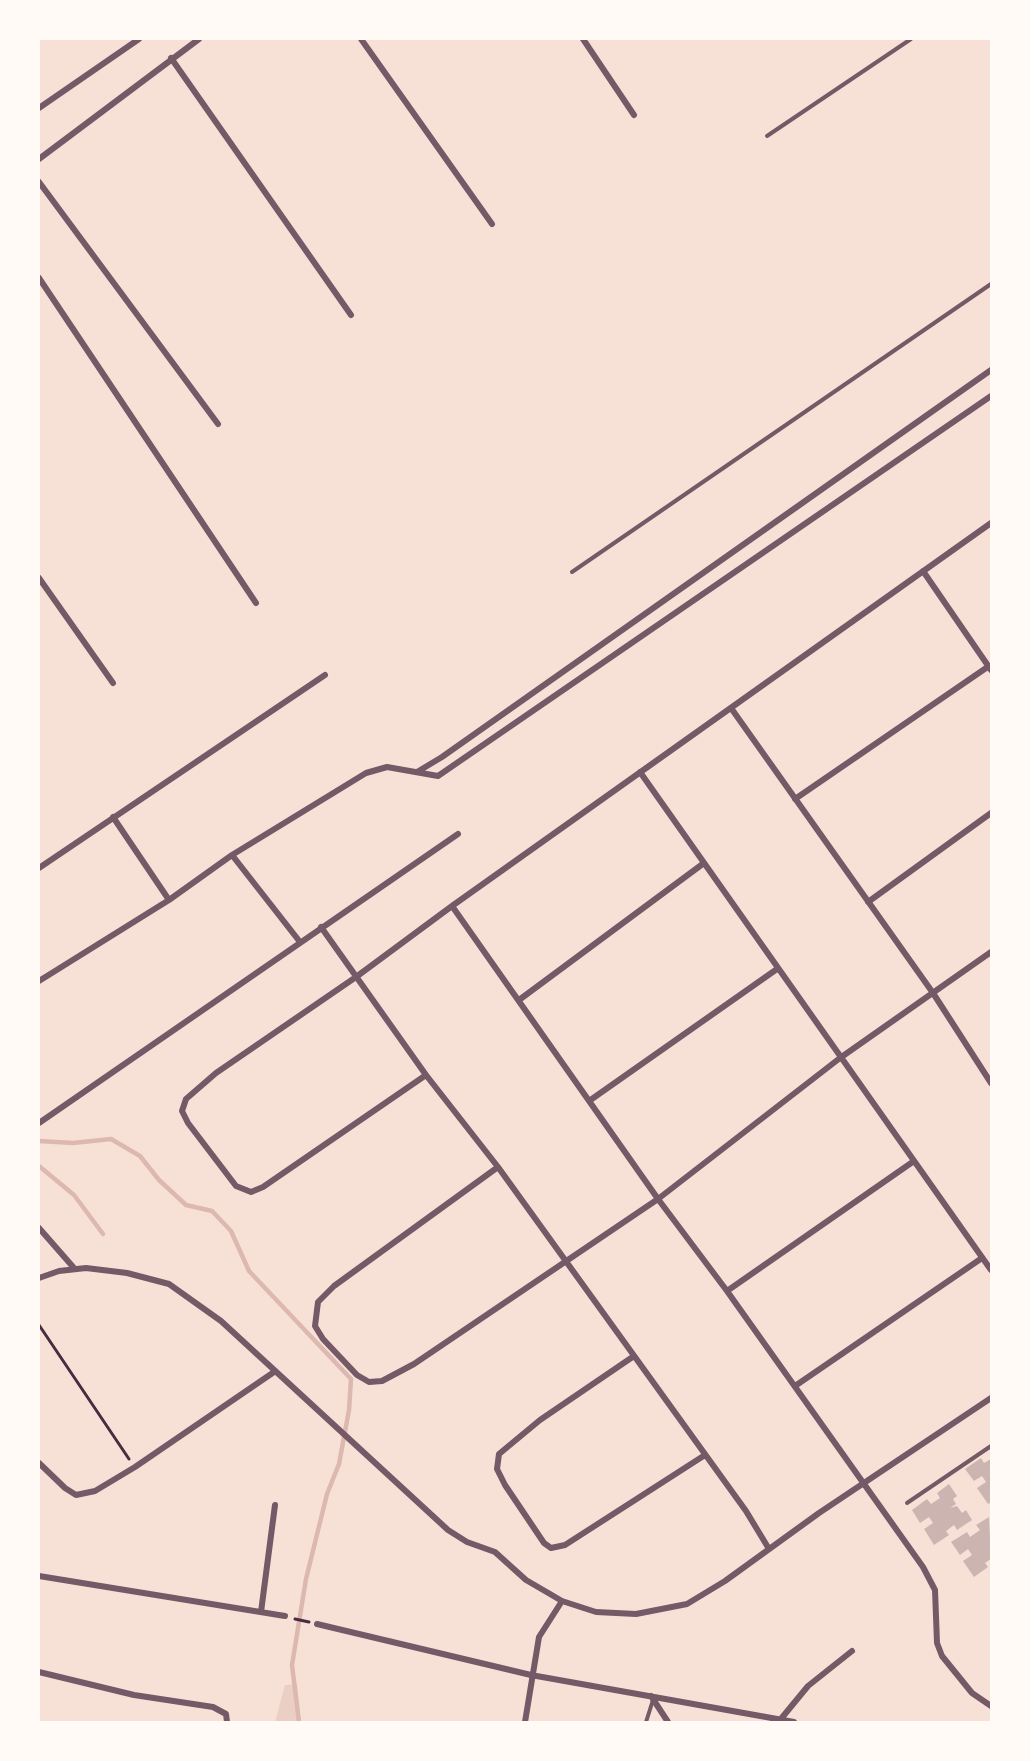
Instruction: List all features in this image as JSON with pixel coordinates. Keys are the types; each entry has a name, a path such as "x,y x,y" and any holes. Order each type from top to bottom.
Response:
{"street":[{"path":"39,108 139,39"},
{"path":"39,159 199,39"},
{"path":"361,39 492,224"},
{"path":"583,39 634,115"},
{"path":"171,58 351,315"},
{"path":"39,182 218,424"},
{"path":"39,278 256,603"},
{"path":"417,772 452,751 991,370"},
{"path":"39,981 169,900 232,855 366,773 387,767 438,776 991,396"},
{"path":"426,1075 256,1191 244,1191 236,1186 184,1117 183,1105 186,1099 216,1073 356,977 452,906 991,523"},
{"path":"795,799 990,668 923,571"},
{"path":"39,578 113,683"},
{"path":"39,868 325,675"},
{"path":"731,708 933,993 991,1083"},
{"path":"640,772 991,1270"},
{"path":"868,902 991,813"},
{"path":"113,817 169,900"},
{"path":"41,1122 458,834"},
{"path":"232,855 300,942"},
{"path":"519,1000 704,863"},
{"path":"452,906 658,1199 727,1291 931,1580 937,1602 937,1643 942,1656 972,1693 991,1706"},
{"path":"321,927 426,1075 498,1167 770,1549"},
{"path":"498,1167 324,1294 318,1302 315,1326 323,1339 357,1375 374,1382 401,1372 566,1262 658,1199 840,1058 991,952"},
{"path":"590,1101 777,969"},
{"path":"727,1291 914,1161"},
{"path":"39,1228 74,1268"},
{"path":"795,1386 982,1258"},
{"path":"39,1278 74,1268 128,1273 169,1284 221,1321 447,1530 467,1542 495,1552 526,1580 561,1601 596,1612 636,1614 687,1604 991,1398"},
{"path":"634,1356 540,1420 499,1454 497,1469 533,1527 551,1548 556,1548 575,1539 705,1455"},
{"path":"39,1463 64,1488 76,1495 95,1491 135,1467 274,1372"},
{"path":"261,1612 275,1505"},
{"path":"39,1576 287,1617"},
{"path":"525,1722 538,1637 561,1601"},
{"path":"317,1624 531,1675 794,1722"},
{"path":"780,1720 808,1686 852,1651"},
{"path":"39,1672 113,1690 213,1707 223,1711 227,1722"},
{"path":"652,1698 668,1722"}],"lane":[{"path":"767,136 911,39"},
{"path":"572,572 991,284"},
{"path":"907,1503 991,1446"},
{"path":"646,1722 652,1698"}],"path":[{"path":"39,1325 135,1467"},
{"path":"287,1617 317,1624"}],"shaded area":[{"path":"297,1684 301,1722 275,1722 285,1685"}],"building":[{"path":"981,1458 984,1463 991,1459 991,1502 988,1504 977,1488 986,1482 982,1476 974,1481 965,1469"},
{"path":"949,1484 957,1496 953,1499 956,1504 950,1508 957,1506 962,1513 966,1510 972,1520 957,1530 954,1525 946,1531 949,1535 934,1545 924,1529 933,1523 929,1517 920,1523 912,1510 927,1499 931,1504 940,1498 937,1493"},
{"path":"989,1517 991,1559 985,1563 988,1567 974,1577 963,1561 972,1555 968,1549 960,1555 951,1542 967,1532 970,1537 980,1530 976,1525"}],"waterway":[{"path":"39,1141 73,1143 111,1139 140,1156 159,1180 186,1205 212,1211 231,1231 249,1271 351,1379 349,1410 339,1464 327,1494 306,1579 292,1665 299,1722"},
{"path":"39,1166 74,1195 103,1234"}]}
